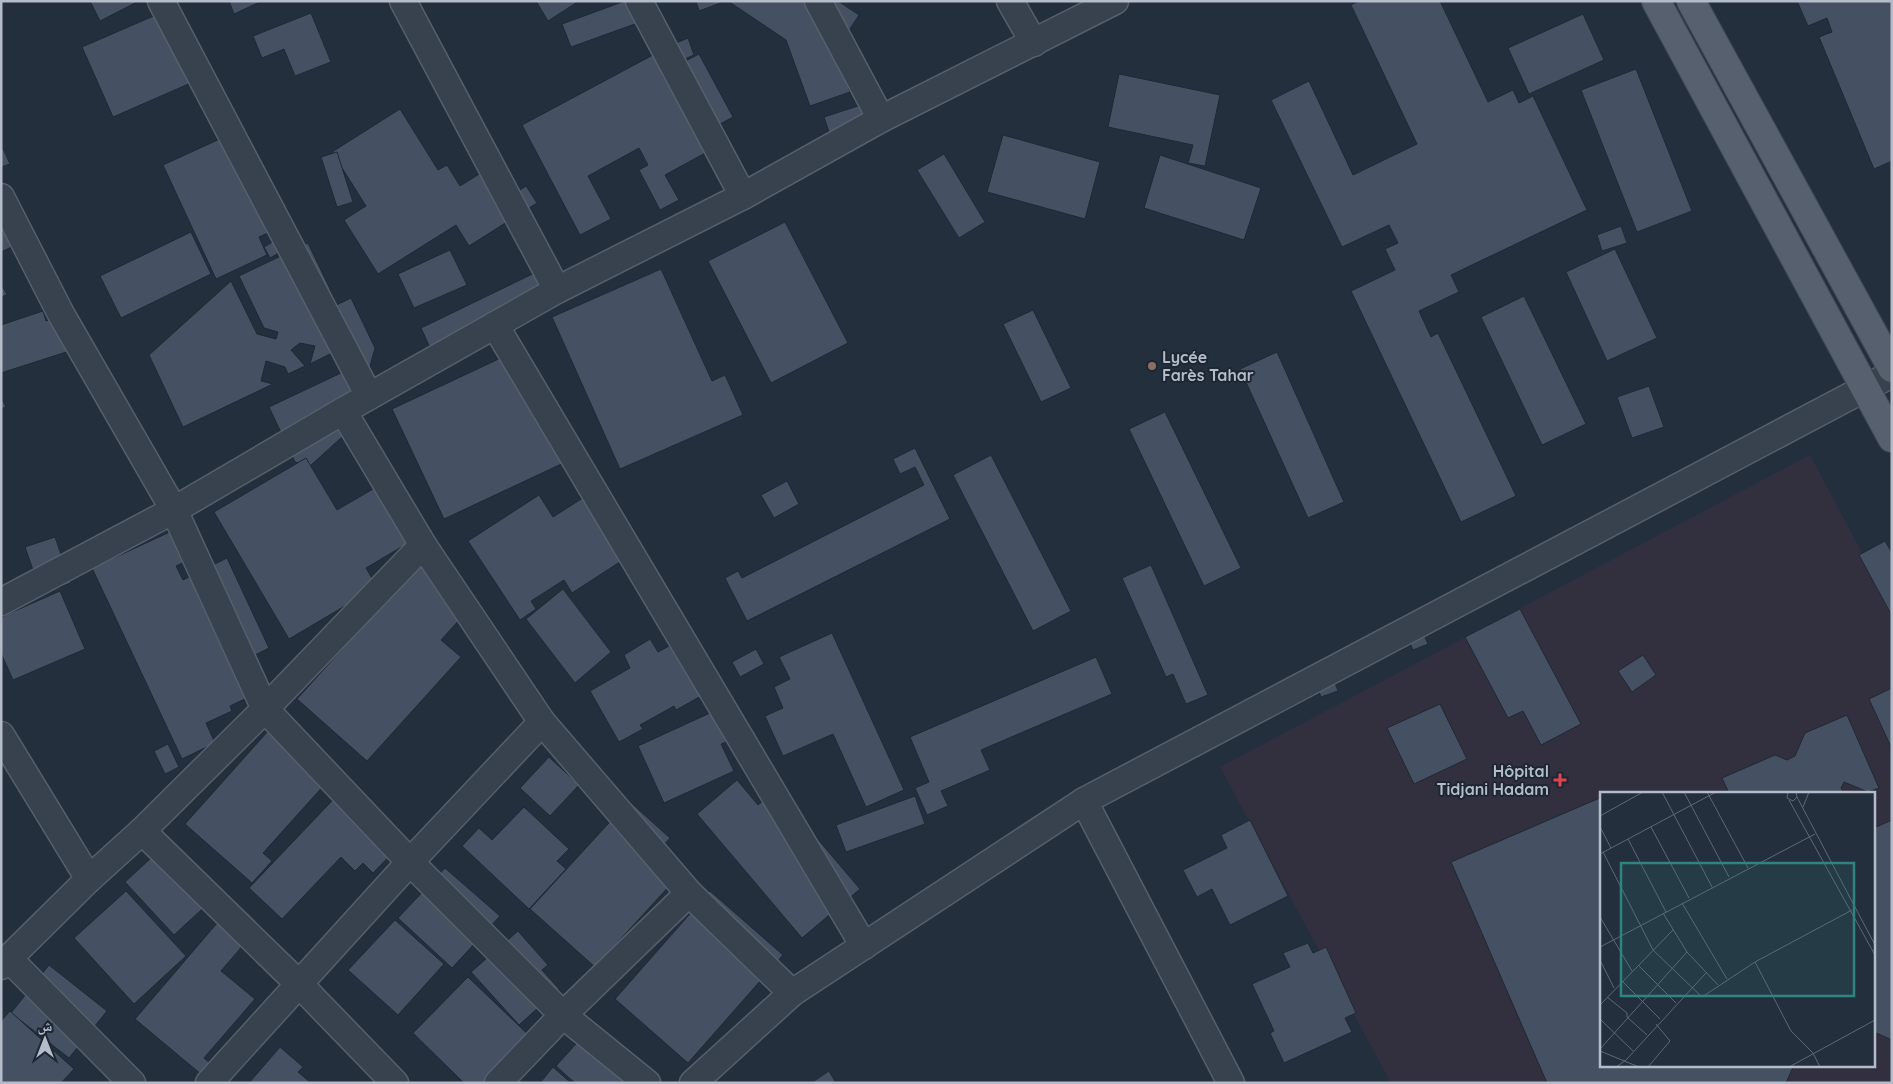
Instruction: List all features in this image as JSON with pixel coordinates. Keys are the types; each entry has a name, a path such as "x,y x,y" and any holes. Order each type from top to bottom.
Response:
{"main road":[{"path":"1656,1 1892,438"},
{"path":"1691,1 1892,368"}],"street":[{"path":"161,1 369,396"},
{"path":"403,1 557,290"},
{"path":"639,1 743,196"},
{"path":"818,1 881,119"},
{"path":"1010,1 1034,43"},
{"path":"1,602 174,510 369,396 557,290 743,196 881,119 1115,1"},
{"path":"1,196 61,314 174,510 265,710 410,862 563,1015 647,1083"},
{"path":"495,325 864,946"},
{"path":"693,1083 792,994 1084,801 1892,374"},
{"path":"343,411 423,545 542,722 689,893 792,994"},
{"path":"132,1083 5,963 89,879 142,832 265,710 423,545"},
{"path":"209,1083 410,862 542,722"},
{"path":"1,735 89,879"},
{"path":"1084,801 1231,1083"},
{"path":"142,832 300,985 395,1083"},
{"path":"498,1083 563,1015 689,893"}],"shaded area":[{"name":"Hôpital Tidjani Hadam","path":"1810,455 1892,609 1892,1083 1391,1083 1220,767"}],"building":[{"path":"90,1 139,1 100,21"},
{"path":"229,1 262,1 234,14"},
{"path":"536,1 579,1 548,21"},
{"path":"625,1 639,1 646,20 571,47 562,24"},
{"path":"696,1 726,1 699,11"},
{"path":"728,1 817,1 812,9 838,1 859,15 844,38 832,42 850,92 810,106 786,40"},
{"path":"1359,1 1440,1 1488,102 1513,90 1519,103 1533,96 1587,210 1451,275 1459,292 1419,311 1431,337 1438,333 1516,496 1461,522 1351,291 1395,270 1385,249 1398,243 1389,225 1342,247 1271,100 1309,81 1353,175 1417,144 1351,5"},
{"path":"1797,1 1892,1 1892,161 1874,169 1819,37 1832,32 1827,18 1808,26"},
{"path":"179,5 209,75 113,117 82,47"},
{"path":"311,13 331,62 295,76 284,49 262,58 253,36"},
{"path":"1583,14 1604,60 1529,94 1508,48"},
{"path":"688,38 694,55 676,63 669,46"},
{"path":"666,48 676,66 699,54 733,117 698,136 707,152 665,175 679,200 660,210 639,170 648,165 639,148 588,176 611,219 580,235 522,125"},
{"path":"1636,69 1692,211 1637,232 1581,90"},
{"path":"1119,74 1220,95 1205,166 1188,163 1193,145 1108,127"},
{"path":"864,104 872,128 832,141 824,117"},
{"path":"400,109 438,170 447,165 460,186 500,161 520,190 526,186 537,203 469,246 456,225 378,274 344,220 366,206 332,152"},
{"path":"235,132 260,185 270,180 290,223 259,237 267,255 216,279 163,165"},
{"path":"1003,135 1100,162 1085,219 987,192"},
{"path":"1,144 10,164 1,167"},
{"path":"337,152 353,202 337,207 321,157"},
{"path":"944,154 985,222 959,238 917,170"},
{"path":"1160,155 1261,188 1244,240 1144,208"},
{"path":"785,222 848,343 771,383 708,261"},
{"path":"1621,226 1627,243 1602,251 1597,235"},
{"path":"11,228 18,244 1,252 1,233"},
{"path":"191,232 211,274 121,318 100,276"},
{"path":"286,234 292,245 270,258 264,247"},
{"path":"308,243 330,289 324,311 351,298 375,348 353,427 310,466 295,462 269,407 343,372 334,352 310,364 315,346 300,343 291,350 305,366 288,374 285,367 266,361 261,381 273,384 183,427 149,355 231,281 257,334 276,339 278,332 264,328 239,276"},
{"path":"1615,249 1657,338 1607,361 1566,272"},
{"path":"450,250 467,285 414,308 398,274"},
{"path":"549,266 561,291 432,352 421,328"},
{"path":"661,269 712,381 725,375 743,415 620,469 552,317"},
{"path":"1,283 7,295 1,297"},
{"path":"1524,296 1586,424 1542,445 1481,317"},
{"path":"1033,310 1071,388 1041,402 1003,324"},
{"path":"43,311 46,321 73,312 85,346 1,373 1,325"},
{"path":"520,349 572,459 444,519 392,409"},
{"path":"1277,352 1344,502 1308,518 1240,369"},
{"path":"1649,386 1664,427 1632,438 1617,397"},
{"path":"1,397 6,407 1,409"},
{"path":"1165,412 1241,568 1204,586 1129,429"},
{"path":"915,448 950,519 747,621 725,578 738,571 742,578 924,485 915,467 900,474 893,459"},
{"path":"991,455 1071,611 1033,631 953,475"},
{"path":"306,458 337,510 397,475 430,530 366,568 377,587 289,639 214,512"},
{"path":"787,481 799,504 774,518 761,495"},
{"path":"589,494 629,556 572,593 564,580 531,601 536,609 520,620 468,541 539,495 553,517"},
{"path":"185,525 199,555 176,566 183,580 227,558 269,648 253,656 268,688 230,706 232,711 206,723 215,743 182,759 92,568"},
{"path":"55,537 71,583 41,593 25,547"},
{"path":"1885,541 1892,553 1892,616 1859,555"},
{"path":"420,563 470,608 441,640 461,657 367,761 297,699"},
{"path":"1151,565 1208,695 1186,704 1173,674 1166,677 1122,578"},
{"path":"563,589 611,652 575,683 526,619"},
{"path":"60,591 85,649 13,680 1,653 1,617"},
{"path":"1520,609 1581,724 1541,745 1523,711 1508,718 1465,637"},
{"path":"1418,621 1428,644 1413,650 1403,627"},
{"path":"832,633 904,790 866,807 833,734 783,756 765,716 783,708 774,687 790,679 779,657"},
{"path":"650,639 658,652 682,639 712,690 676,710 674,706 640,725 643,729 619,742 590,691 630,668 624,655"},
{"path":"756,649 764,664 740,677 732,662"},
{"path":"1643,655 1656,675 1632,692 1618,671"},
{"path":"1096,657 1112,694 981,750 990,770 941,791 948,806 927,815 915,788 929,782 910,737"},
{"path":"1330,669 1338,691 1321,697 1313,675"},
{"path":"1892,688 1892,749 1869,699"},
{"path":"1440,704 1467,759 1414,784 1387,728"},
{"path":"723,707 737,737 721,744 734,771 664,803 638,746"},
{"path":"1847,715 1879,788 1868,792 1844,782 1841,788 1843,792 1729,792 1722,778 1775,755 1787,760 1795,756 1805,733"},
{"path":"277,721 335,773 263,853 272,861 252,883 185,824"},
{"path":"168,744 179,767 165,774 154,751"},
{"path":"549,757 579,785 550,816 520,788"},
{"path":"737,780 758,805 776,790 860,889 802,938 697,814"},
{"path":"348,784 406,839 373,873 363,863 355,871 341,857 282,919 249,888"},
{"path":"915,796 925,824 846,852 836,825"},
{"path":"1600,798 1600,1066 1794,1066 1786,1083 1547,1083 1451,862"},
{"path":"629,801 670,838 660,849 684,870 595,967 530,909"},
{"path":"524,807 569,849 557,861 566,869 529,909 462,846 479,828 492,840"},
{"path":"1250,820 1288,896 1230,925 1212,889 1197,897 1183,870 1227,848 1221,835"},
{"path":"1892,820 1892,1040 1876,1033 1876,827"},
{"path":"163,847 212,900 174,935 125,882"},
{"path":"445,868 500,916 452,968 398,918"},
{"path":"126,891 186,956 134,1004 74,938"},
{"path":"710,891 783,955 688,1063 615,999"},
{"path":"224,915 250,937 221,971 255,999 204,1058 211,1064 202,1075 135,1019"},
{"path":"395,920 444,964 398,1015 348,970"},
{"path":"518,931 548,965 542,970 559,989 519,1025 471,972"},
{"path":"1308,943 1313,953 1326,947 1356,1013 1345,1018 1352,1032 1284,1063 1270,1033 1274,1031 1252,984 1290,967 1283,953"},
{"path":"49,965 107,1011 69,1058 11,1013"},
{"path":"468,977 538,1044 500,1083 464,1083 413,1033"},
{"path":"10,1011 74,1069 61,1083 1,1083 1,1021"},
{"path":"594,1024 619,1046 621,1043 650,1069 637,1083 575,1083 556,1066"},
{"path":"280,1047 303,1067 298,1072 311,1083 249,1083"},
{"path":"553,1067 571,1083 540,1083"},
{"path":"829,1071 836,1083 811,1083"}],"place":[{"name":"Lycée Farès Tahar","path":"1152,366"},
{"name":"Hôpital Tidjani Hadam","path":"1560,780"}]}
